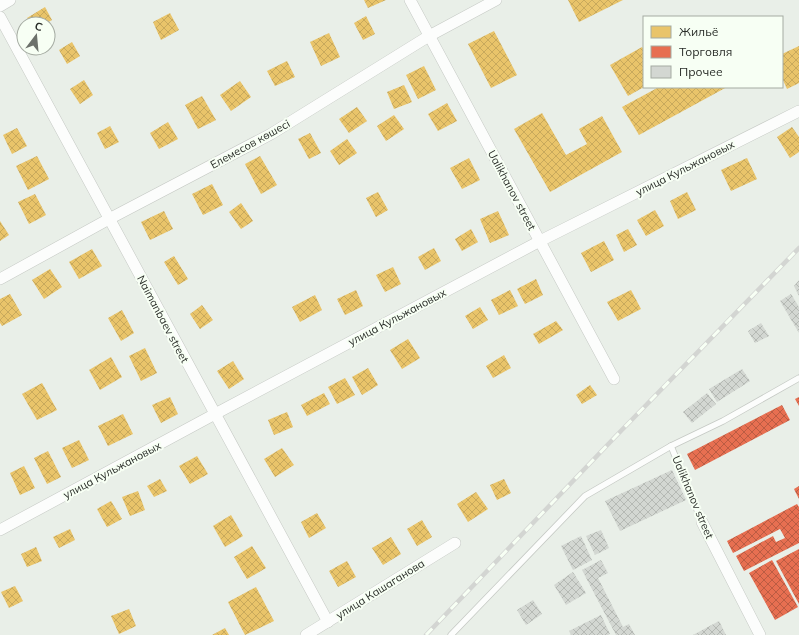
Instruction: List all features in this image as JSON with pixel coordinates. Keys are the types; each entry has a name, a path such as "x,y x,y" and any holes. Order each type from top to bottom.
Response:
{"street":[{"path":"0,6 10,0"},
{"name":"Ualikhanov street","path":"410,0 614,379"},
{"name":"Елемесов көшесі","path":"0,279 109,219 271,134 429,36 496,0"},
{"name":"Naimanbaev street","path":"0,16 328,622"},
{"name":"улица Кульжановых","path":"0,530 540,241 799,111"},
{"name":"Ualikhanov street","path":"702,522 760,635"},
{"name":"улица Кашаганова","path":"306,635 455,544"}],"lane":[{"name":"Ualikhanov street","path":"702,522 671,446 724,421 799,378"},
{"path":"451,635 585,496 671,446"}],"building: Жильё":[{"path":"364,0 386,0 368,8"},
{"path":"568,0 623,0 579,22"},
{"path":"45,7 50,16 30,16"},
{"path":"170,13 179,30 161,40 153,22"},
{"path":"366,16 375,34 363,40 354,23"},
{"path":"494,31 517,75 491,88 468,44"},
{"path":"329,33 340,57 321,66 310,42"},
{"path":"72,42 80,56 67,64 59,50"},
{"path":"799,46 799,83 787,89 783,80 783,54"},
{"path":"642,47 643,88 628,96 610,65"},
{"path":"287,61 295,77 275,86 267,71"},
{"path":"424,66 436,90 418,99 406,75"},
{"path":"84,80 93,95 80,104 70,89"},
{"path":"240,81 251,97 231,111 220,95"},
{"path":"404,85 412,102 394,109 387,92"},
{"path":"657,88 725,88 639,135 622,107"},
{"path":"202,96 216,120 198,129 185,105"},
{"path":"447,103 457,121 438,131 428,114"},
{"path":"357,107 367,121 349,133 339,119"},
{"path":"542,113 566,155 587,144 579,129 602,116 622,152 550,192 514,129"},
{"path":"394,115 404,129 386,141 377,126"},
{"path":"168,122 178,139 159,149 150,133"},
{"path":"110,126 119,142 105,149 97,133"},
{"path":"792,127 799,137 799,152 790,158 777,137"},
{"path":"17,128 27,146 12,154 3,135"},
{"path":"310,133 321,153 309,159 298,139"},
{"path":"347,139 357,153 339,165 330,151"},
{"path":"37,156 49,179 28,190 16,166"},
{"path":"260,156 277,185 261,194 245,164"},
{"path":"469,158 480,180 462,189 450,168"},
{"path":"747,158 757,179 731,191 721,170"},
{"path":"212,184 223,205 203,215 192,194"},
{"path":"378,192 388,210 376,217 366,198"},
{"path":"687,192 696,210 678,219 670,201"},
{"path":"35,194 46,215 29,224 18,202"},
{"path":"241,203 253,221 241,229 229,212"},
{"path":"655,210 664,226 646,236 637,220"},
{"path":"164,211 173,229 150,240 141,222"},
{"path":"498,211 509,235 490,243 480,219"},
{"path":"0,221 9,235 0,241"},
{"path":"471,229 478,242 462,251 455,239"},
{"path":"628,229 637,245 624,252 616,235"},
{"path":"604,241 614,260 591,272 581,253"},
{"path":"434,248 441,261 425,270 418,257"},
{"path":"92,249 102,266 79,279 69,262"},
{"path":"174,256 188,279 178,285 164,262"},
{"path":"393,267 401,284 385,292 376,275"},
{"path":"50,269 62,287 44,299 32,280"},
{"path":"536,279 543,295 525,304 517,289"},
{"path":"356,290 363,306 345,315 337,299"},
{"path":"510,290 518,306 499,315 491,300"},
{"path":"631,290 641,309 618,321 607,302"},
{"path":"10,294 22,315 2,326 0,323 0,299"},
{"path":"315,295 322,310 300,322 292,307"},
{"path":"202,305 213,320 200,329 190,314"},
{"path":"480,307 488,320 473,329 465,316"},
{"path":"122,310 134,333 121,341 108,318"},
{"path":"556,321 563,330 539,344 533,334"},
{"path":"408,339 420,358 402,369 390,350"},
{"path":"145,348 157,373 141,381 129,356"},
{"path":"504,355 511,368 493,378 486,366"},
{"path":"111,357 122,377 100,390 89,370"},
{"path":"233,361 244,379 229,389 217,371"},
{"path":"368,368 378,385 362,395 352,377"},
{"path":"345,378 355,395 337,404 328,387"},
{"path":"42,383 57,410 37,420 22,394"},
{"path":"590,385 597,395 582,404 576,395"},
{"path":"324,393 330,404 307,416 301,405"},
{"path":"170,397 178,414 161,423 152,405"},
{"path":"287,412 293,427 274,435 268,420"},
{"path":"123,414 133,434 108,446 98,426"},
{"path":"79,440 89,460 72,468 62,448"},
{"path":"282,448 294,465 275,477 264,459"},
{"path":"48,451 61,477 47,484 34,458"},
{"path":"197,456 208,474 190,484 179,466"},
{"path":"24,466 35,488 20,495 10,473"},
{"path":"160,479 167,491 154,497 147,486"},
{"path":"504,479 511,493 497,500 490,485"},
{"path":"138,491 145,510 130,516 122,497"},
{"path":"476,492 488,509 468,522 457,504"},
{"path":"111,501 122,519 107,527 97,509"},
{"path":"317,513 326,528 309,538 301,522"},
{"path":"231,515 243,536 225,547 213,526"},
{"path":"422,520 432,537 417,546 407,529"},
{"path":"70,529 75,540 59,548 53,537"},
{"path":"391,537 401,554 383,565 372,548"},
{"path":"252,546 266,568 247,579 234,557"},
{"path":"36,547 42,561 27,567 21,554"},
{"path":"347,561 356,577 338,587 329,571"},
{"path":"15,586 23,601 9,608 1,592"},
{"path":"256,587 274,621 245,635 228,602"},
{"path":"129,609 136,626 119,634 111,616"},
{"path":"225,628 229,635 212,635"}],"building: Торговля":[{"path":"799,397 799,406 795,399"},
{"path":"782,405 790,420 695,470 687,454"},
{"path":"799,486 799,499 794,489"},
{"path":"797,504 799,507 799,543 744,571 736,556 773,536 776,542 785,538 780,529 733,553 727,541"},
{"path":"799,549 799,604 776,561"},
{"path":"772,560 798,607 775,620 749,573"}],"building: Прочее":[{"path":"799,280 799,296 794,286"},
{"path":"791,294 799,307 799,333 780,301"},
{"path":"761,323 769,336 755,343 748,331"},
{"path":"742,369 750,381 717,402 709,389"},
{"path":"707,393 716,404 692,423 683,412"},
{"path":"672,470 686,500 620,531 605,501"},
{"path":"601,530 609,548 595,555 586,536"},
{"path":"581,536 592,560 573,570 561,546"},
{"path":"601,560 608,573 598,578 623,627 629,624 635,635 616,635 582,570"},
{"path":"573,572 586,593 566,605 554,585"},
{"path":"533,600 542,614 526,625 517,610"},
{"path":"601,615 610,634 571,635 569,631"},
{"path":"719,621 726,635 693,635"}],"railway":[{"path":"426,635 616,436 799,248"}]}
